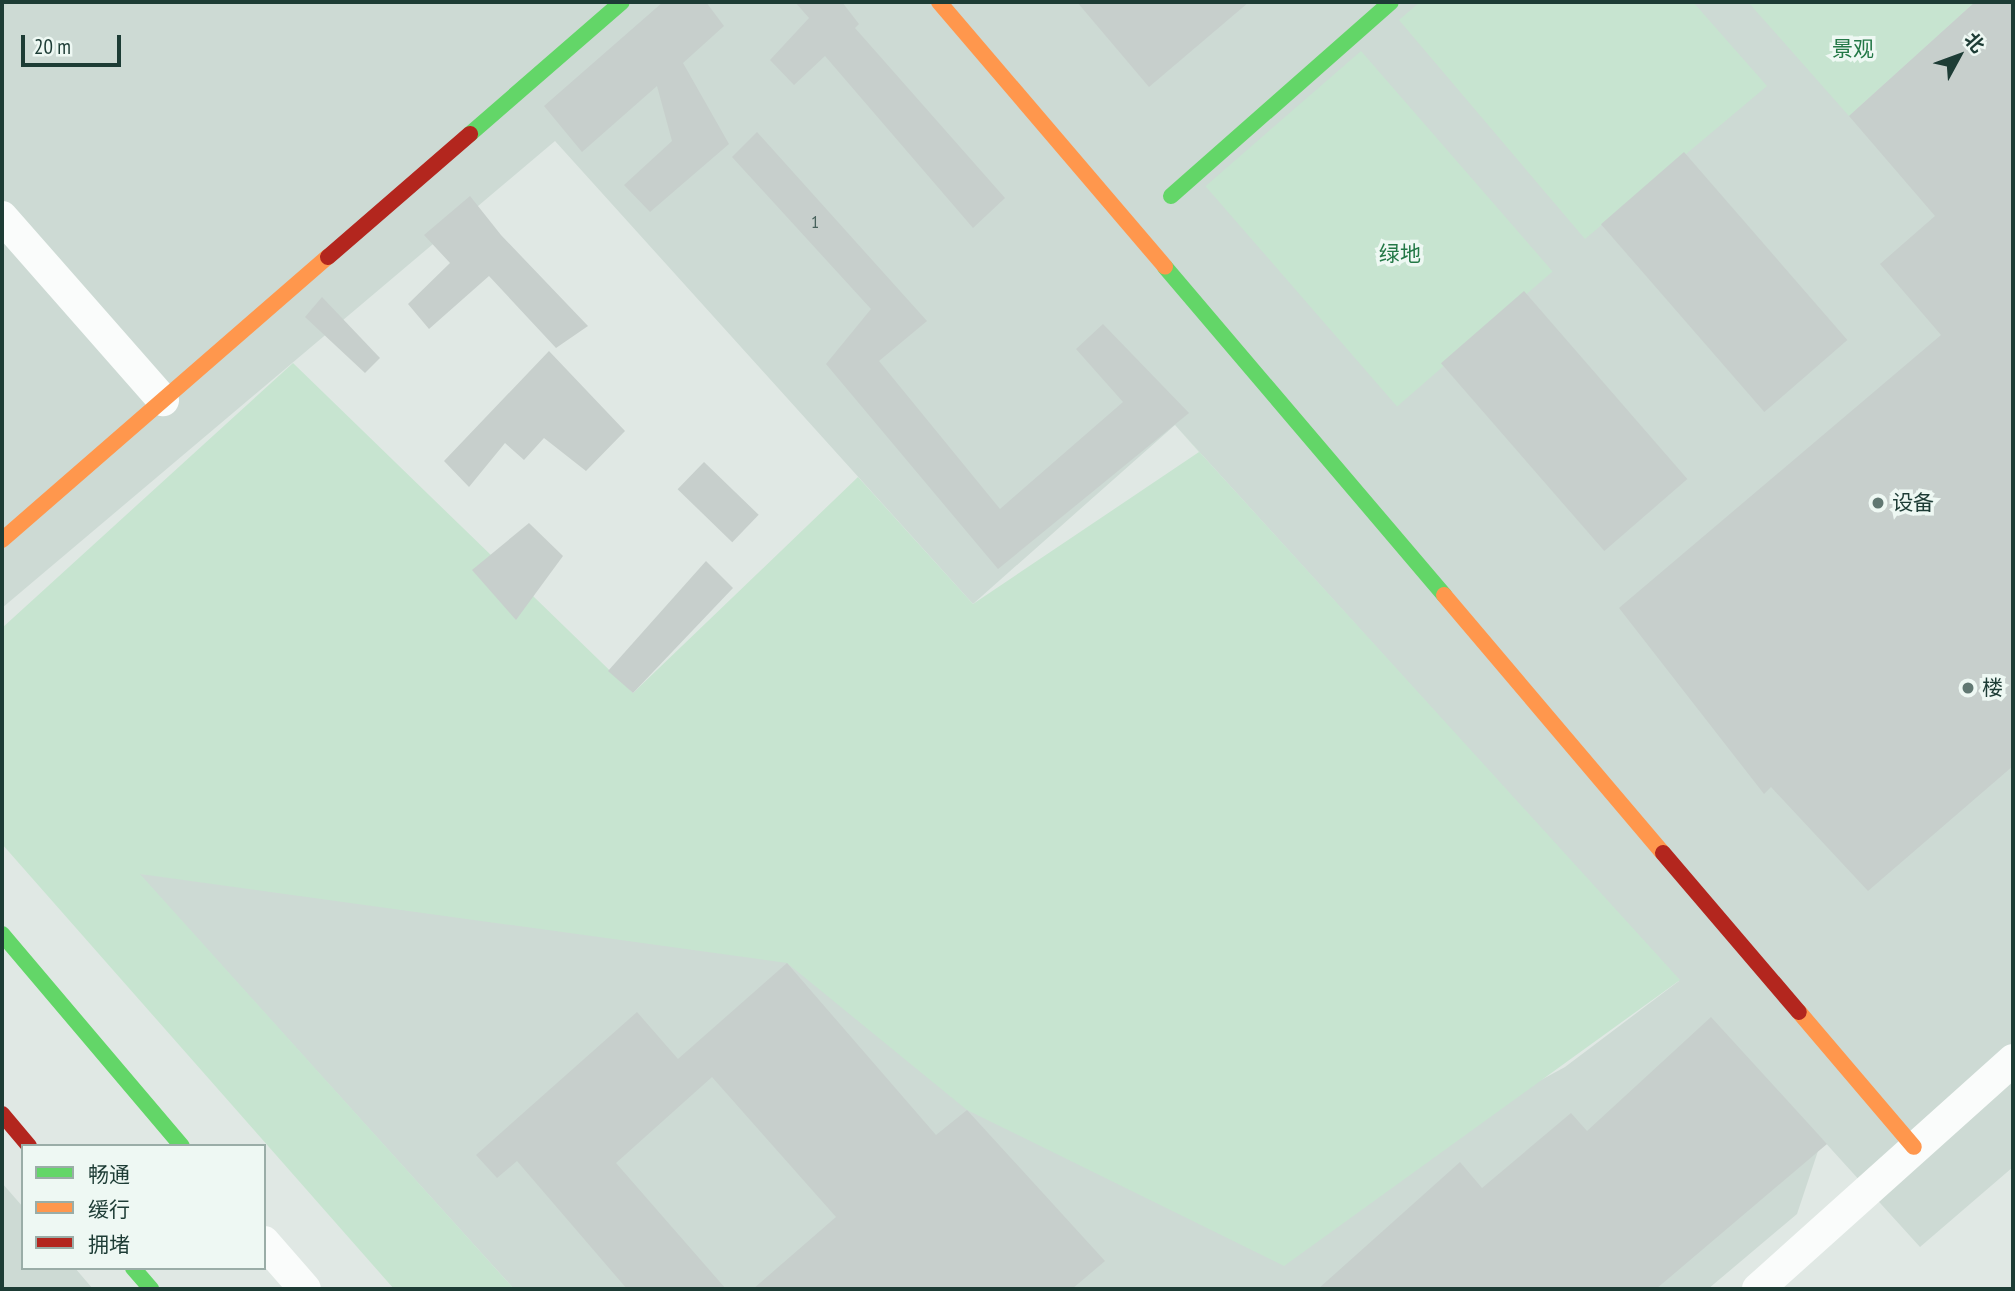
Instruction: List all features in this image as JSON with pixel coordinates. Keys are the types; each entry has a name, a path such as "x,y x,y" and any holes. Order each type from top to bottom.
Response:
{"street":[{"path":"2,540 622,2"},
{"path":"939,2 1914,1147"},
{"path":"1171,197 1391,2"},
{"path":"2,217 163,400"},
{"path":"2,934 180,1144"},
{"path":"1758,1289 2013,1060"},
{"path":"2,1114 27,1144"},
{"path":"266,1243 305,1289"},
{"path":"135,1270 151,1289"}],"shaded area":[{"path":"2,2 2013,2 2013,1167 1920,1247 1822,1139 1797,1214 1708,1289 514,1289 139,874 1026,896 1273,1225 1565,1067 1679,981 1175,425 973,604 555,141 2,608"},
{"path":"2,1183 21,1205 21,1270 77,1270 93,1289 2,1289"}],"green space":[{"path":"1420,2 1693,2 1767,86 1585,239 1399,20"},
{"name":"景观","path":"1748,2 1975,2 1849,116"},
{"name":"绿地","path":"1361,51 1553,271 1397,407 1206,186"},
{"path":"293,363 633,693 858,477 973,604 1199,452 1174,424 1680,980 1284,1266 967,1110 787,963 140,874 514,1289 394,1289 2,844 2,628"}],"building":[{"path":"663,2 706,2 724,26 683,63 729,144 650,212 624,185 672,141 657,86 582,152 544,106"},
{"path":"795,2 842,2 859,24 855,28 1005,198 973,228 825,56 794,85 770,60 809,18"},
{"path":"1077,2 1249,2 1149,87"},
{"path":"1975,2 2013,2 2013,766 1868,891 1771,787 1764,794 1619,608 1941,335 1880,264 1935,216 1849,116"},
{"path":"757,132 927,321 879,361 1000,509 1123,402 1076,349 1103,324 1189,413 998,569 826,364 871,309 732,157"},
{"path":"1684,152 1847,340 1764,412 1601,224"},
{"path":"470,196 501,235 588,326 556,348 489,276 429,329 408,304 450,263 424,235"},
{"path":"1524,291 1687,479 1604,551 1441,363"},
{"path":"322,297 380,358 365,373 305,317"},
{"path":"549,351 625,431 586,471 544,438 524,460 505,443 469,487 444,461"},
{"path":"704,462 759,515 732,542 678,489"},
{"path":"529,523 563,556 516,620 472,570"},
{"path":"706,561 733,588 633,693 608,671"},
{"path":"787,963 936,1135 967,1110 1105,1261 1072,1289 753,1289 836,1217 712,1077 616,1163 726,1289 627,1289 517,1161 497,1178 476,1155 637,1012 678,1059"},
{"path":"1711,1017 1827,1144 1656,1289 1318,1289 1460,1162 1482,1188 1571,1113 1587,1131"}],"traffic: fast":[{"path":"470,134 622,2"},
{"path":"1171,196 1391,2"},
{"path":"1165,267 1444,595"},
{"path":"2,934 180,1144"},
{"path":"135,1270 151,1289"}],"traffic: slow":[{"path":"939,2 1165,267"},
{"path":"2,540 328,257"},
{"path":"1444,595 1663,853"},
{"path":"1799,1012 1914,1147"}],"traffic: jam":[{"path":"328,257 470,134"},
{"path":"1663,853 1799,1012"},
{"path":"2,1114 27,1144"}],"place":[{"name":"设备","path":"1878,503"},
{"name":"楼","path":"1968,688"}]}
